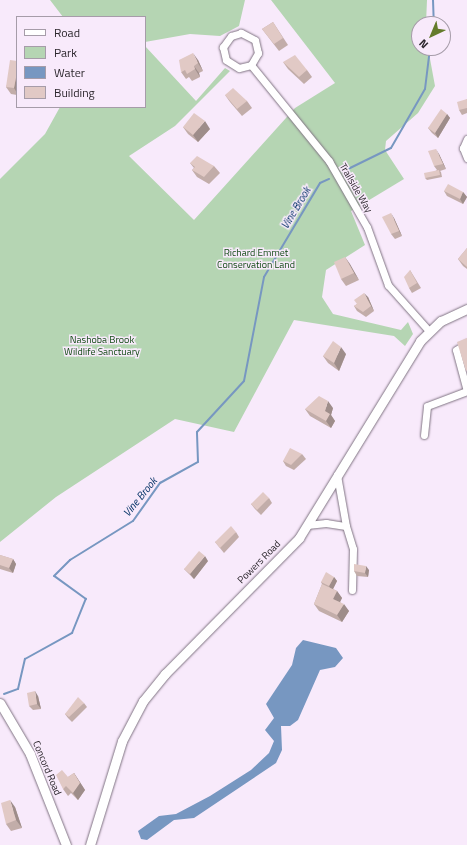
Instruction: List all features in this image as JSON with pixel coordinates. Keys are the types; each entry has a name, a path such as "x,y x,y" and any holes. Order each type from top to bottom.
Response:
{"main road":[{"name":"Powers Road","path":"89,843 122,741 143,701 207,630 289,548 307,525 336,473 408,357 429,331 467,309"},
{"name":"Concord Road","path":"0,703 30,754 67,845"}],"street":[{"path":"241,33 255,40 258,53 251,65 239,68 226,60 224,47 231,36 241,33"},
{"name":"Trailside Way","path":"251,65 330,161 367,227 388,285 429,331"},
{"path":"467,139 463,148 467,158"},
{"path":"424,435 428,406 467,391 456,350 467,343"},
{"path":"336,473 346,526 354,549 352,590"},
{"path":"307,525 326,522 346,526"}],"green space":[{"path":"50,0 245,0 239,26 220,36 190,34 146,42 146,16 62,16"},
{"path":"271,0 427,0 426,16 411,16 411,56 429,56 435,86 418,113 386,141 385,150 404,179 351,211 365,245 326,270 322,297 333,314 401,330 408,322 413,334 405,346 394,336 294,320 234,432 175,419 56,497 0,542 0,179 45,134 59,108 146,108 146,47 196,101 225,68 230,71 175,126 129,156 194,220 295,108 335,83"}],"water":[{"path":"303,640 336,648 343,658 335,667 320,670 298,720 290,726 281,726 282,750 276,763 194,818 174,820 147,840 141,839 138,831 159,816 176,814 210,796 251,770 269,753 274,741 265,730 274,718 266,704 292,665 296,648"}],"building":[{"path":"273,22 283,38 274,44 262,29"},
{"path":"193,53 198,63 194,66 195,69 187,74 185,70 181,72 179,60"},
{"path":"295,55 307,70 299,77 283,62"},
{"path":"10,60 16,61 16,77 14,88 6,87"},
{"path":"233,88 247,101 237,109 225,95"},
{"path":"467,99 467,108 459,110 457,102"},
{"path":"441,109 447,114 435,133 428,128"},
{"path":"194,113 205,121 193,135 183,127"},
{"path":"436,149 443,164 434,166 428,151"},
{"path":"197,156 214,166 204,177 192,170 195,167 190,163"},
{"path":"439,170 440,175 425,178 424,173"},
{"path":"448,184 463,192 460,199 444,191"},
{"path":"391,213 399,231 391,234 382,217"},
{"path":"467,248 467,267 458,259"},
{"path":"345,257 354,273 341,279 334,262"},
{"path":"410,270 417,283 409,288 404,277"},
{"path":"364,293 371,306 363,312 354,306 357,304 354,300"},
{"path":"467,338 467,370 466,371 457,342"},
{"path":"333,341 341,347 334,363 323,356"},
{"path":"319,396 328,401 325,411 330,414 326,421 305,409"},
{"path":"290,448 302,454 291,465 283,461"},
{"path":"263,492 269,498 257,510 251,504"},
{"path":"231,526 236,532 220,548 215,542"},
{"path":"199,551 205,556 190,574 184,569"},
{"path":"0,555 13,559 9,568 0,565"},
{"path":"354,564 366,566 365,573 354,571"},
{"path":"326,572 334,577 329,586 321,582"},
{"path":"322,584 337,591 333,599 344,604 337,615 314,604"},
{"path":"35,691 37,704 29,706 27,693"},
{"path":"78,697 84,703 69,717 65,714"},
{"path":"62,770 68,777 74,773 80,783 73,793 66,786 63,789 56,775"},
{"path":"10,800 16,820 6,824 1,803"}],"waterway":[{"name":"Vine Brook","path":"433,0 434,16"},
{"name":"Vine Brook","path":"346,170 391,148 425,89 429,56"},
{"name":"Vine Brook","path":"4,694 18,689 25,659 72,633 86,599 54,576 70,560 133,521 160,483 198,462 197,432 244,381 264,277 320,183 329,179"}],"park label":[{"name":"Richard Emmet Conservation Land","path":"256,258"},
{"name":"Nashoba Brook Wildlife Sanctuary","path":"102,344"}]}
